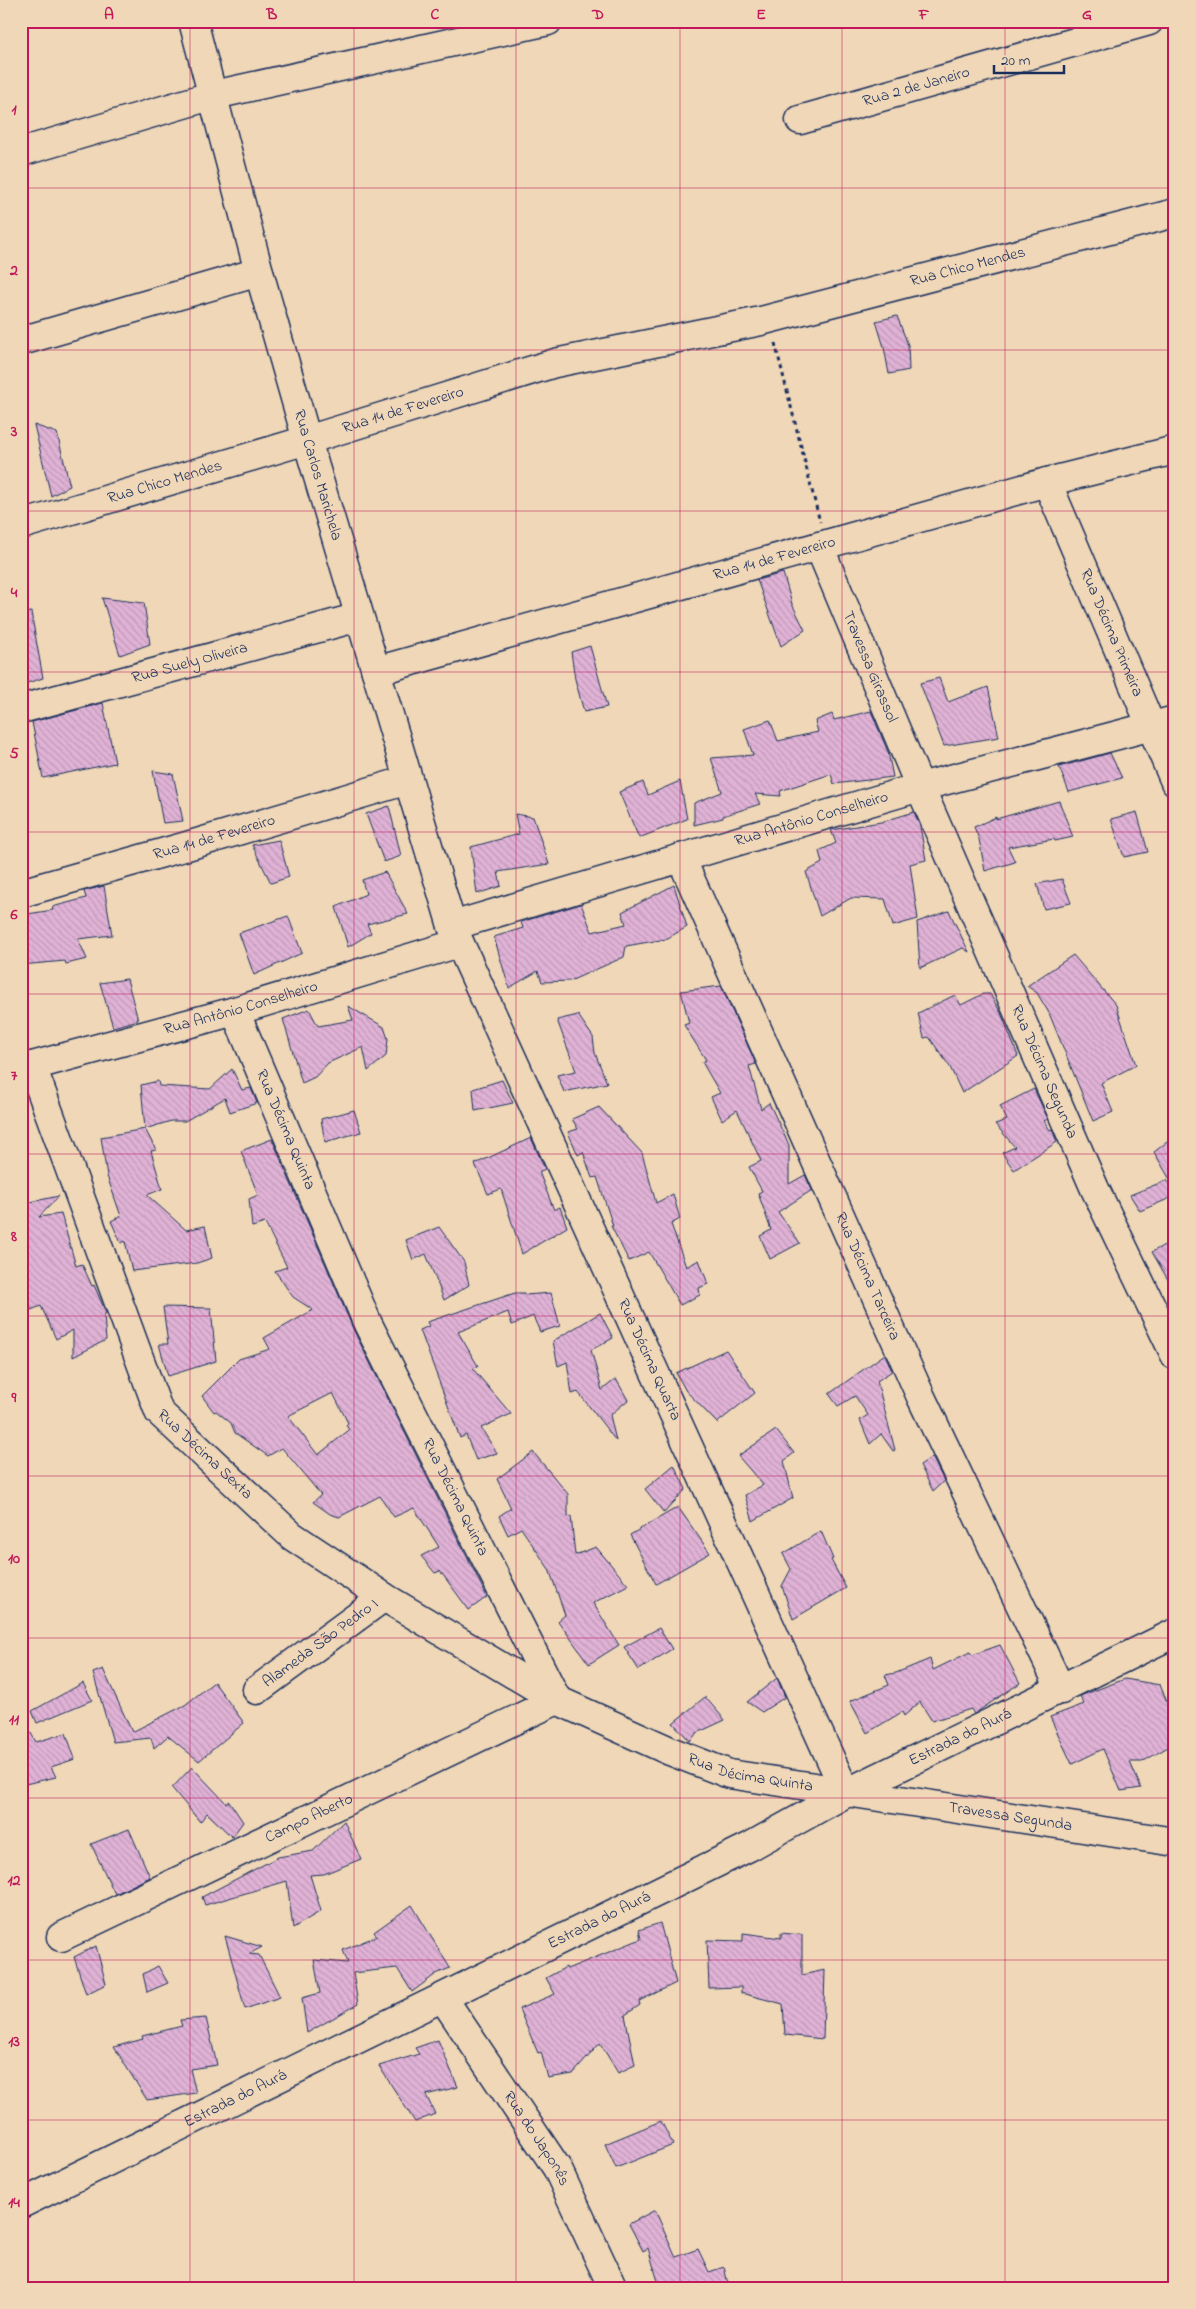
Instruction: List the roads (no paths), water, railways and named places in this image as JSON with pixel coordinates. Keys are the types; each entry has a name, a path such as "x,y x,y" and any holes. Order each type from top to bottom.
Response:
{"street":[{"name":"Rua Carlos Marichela","path":"194,21 259,272 307,440 455,934"},
{"name":"Rua 2 de Janeiro","path":"800,120 1149,21"},
{"path":"21,152 214,96 543,23"},
{"name":"Rua Chico Mendes","path":"765,320 1175,213"},
{"path":"21,341 259,272"},
{"name":"Rua 14 de Fevereiro","path":"307,440 555,363 765,320"},
{"name":"Rua Chico Mendes","path":"21,525 307,440"},
{"name":"Rua 14 de Fevereiro","path":"376,671 1047,482 1175,450"},
{"name":"Rua Décima Primeira","path":"1047,482 1162,724 1175,782"},
{"name":"Travessa Girassol","path":"822,545 920,787"},
{"name":"Rua Suely Oliveira","path":"21,710 359,616"},
{"name":"Rua Antônio Conselheiro","path":"26,1068 235,1011 681,858 920,787 1162,724"},
{"name":"Rua 14 de Fevereiro","path":"21,893 408,780"},
{"name":"Rua Décima Segunda","path":"920,787 1095,1189 1175,1355"},
{"name":"Rua Décima Tarceira","path":"681,858 921,1396 1062,1690"},
{"name":"Rua Décima Quarta","path":"455,934 846,1793"},
{"name":"Rua Décima Quinta","path":"235,1011 368,1324 557,1700 670,1752 729,1774 846,1793"},
{"name":"Rua Décima Sexta","path":"26,1068 159,1412 292,1536 384,1597 557,1700"},
{"name":"Alameda São Pedro I","path":"257,1690 384,1597"},
{"name":"Estrada do Aurá","path":"21,2204 749,1847 846,1793 1062,1690 1175,1633"},
{"name":"Campo Aberto","path":"60,1937 557,1700"},
{"name":"Travessa Segunda","path":"846,1793 1175,1842"},
{"name":"Rua do Japonês","path":"443,1998 557,2168 613,2288"}]}
